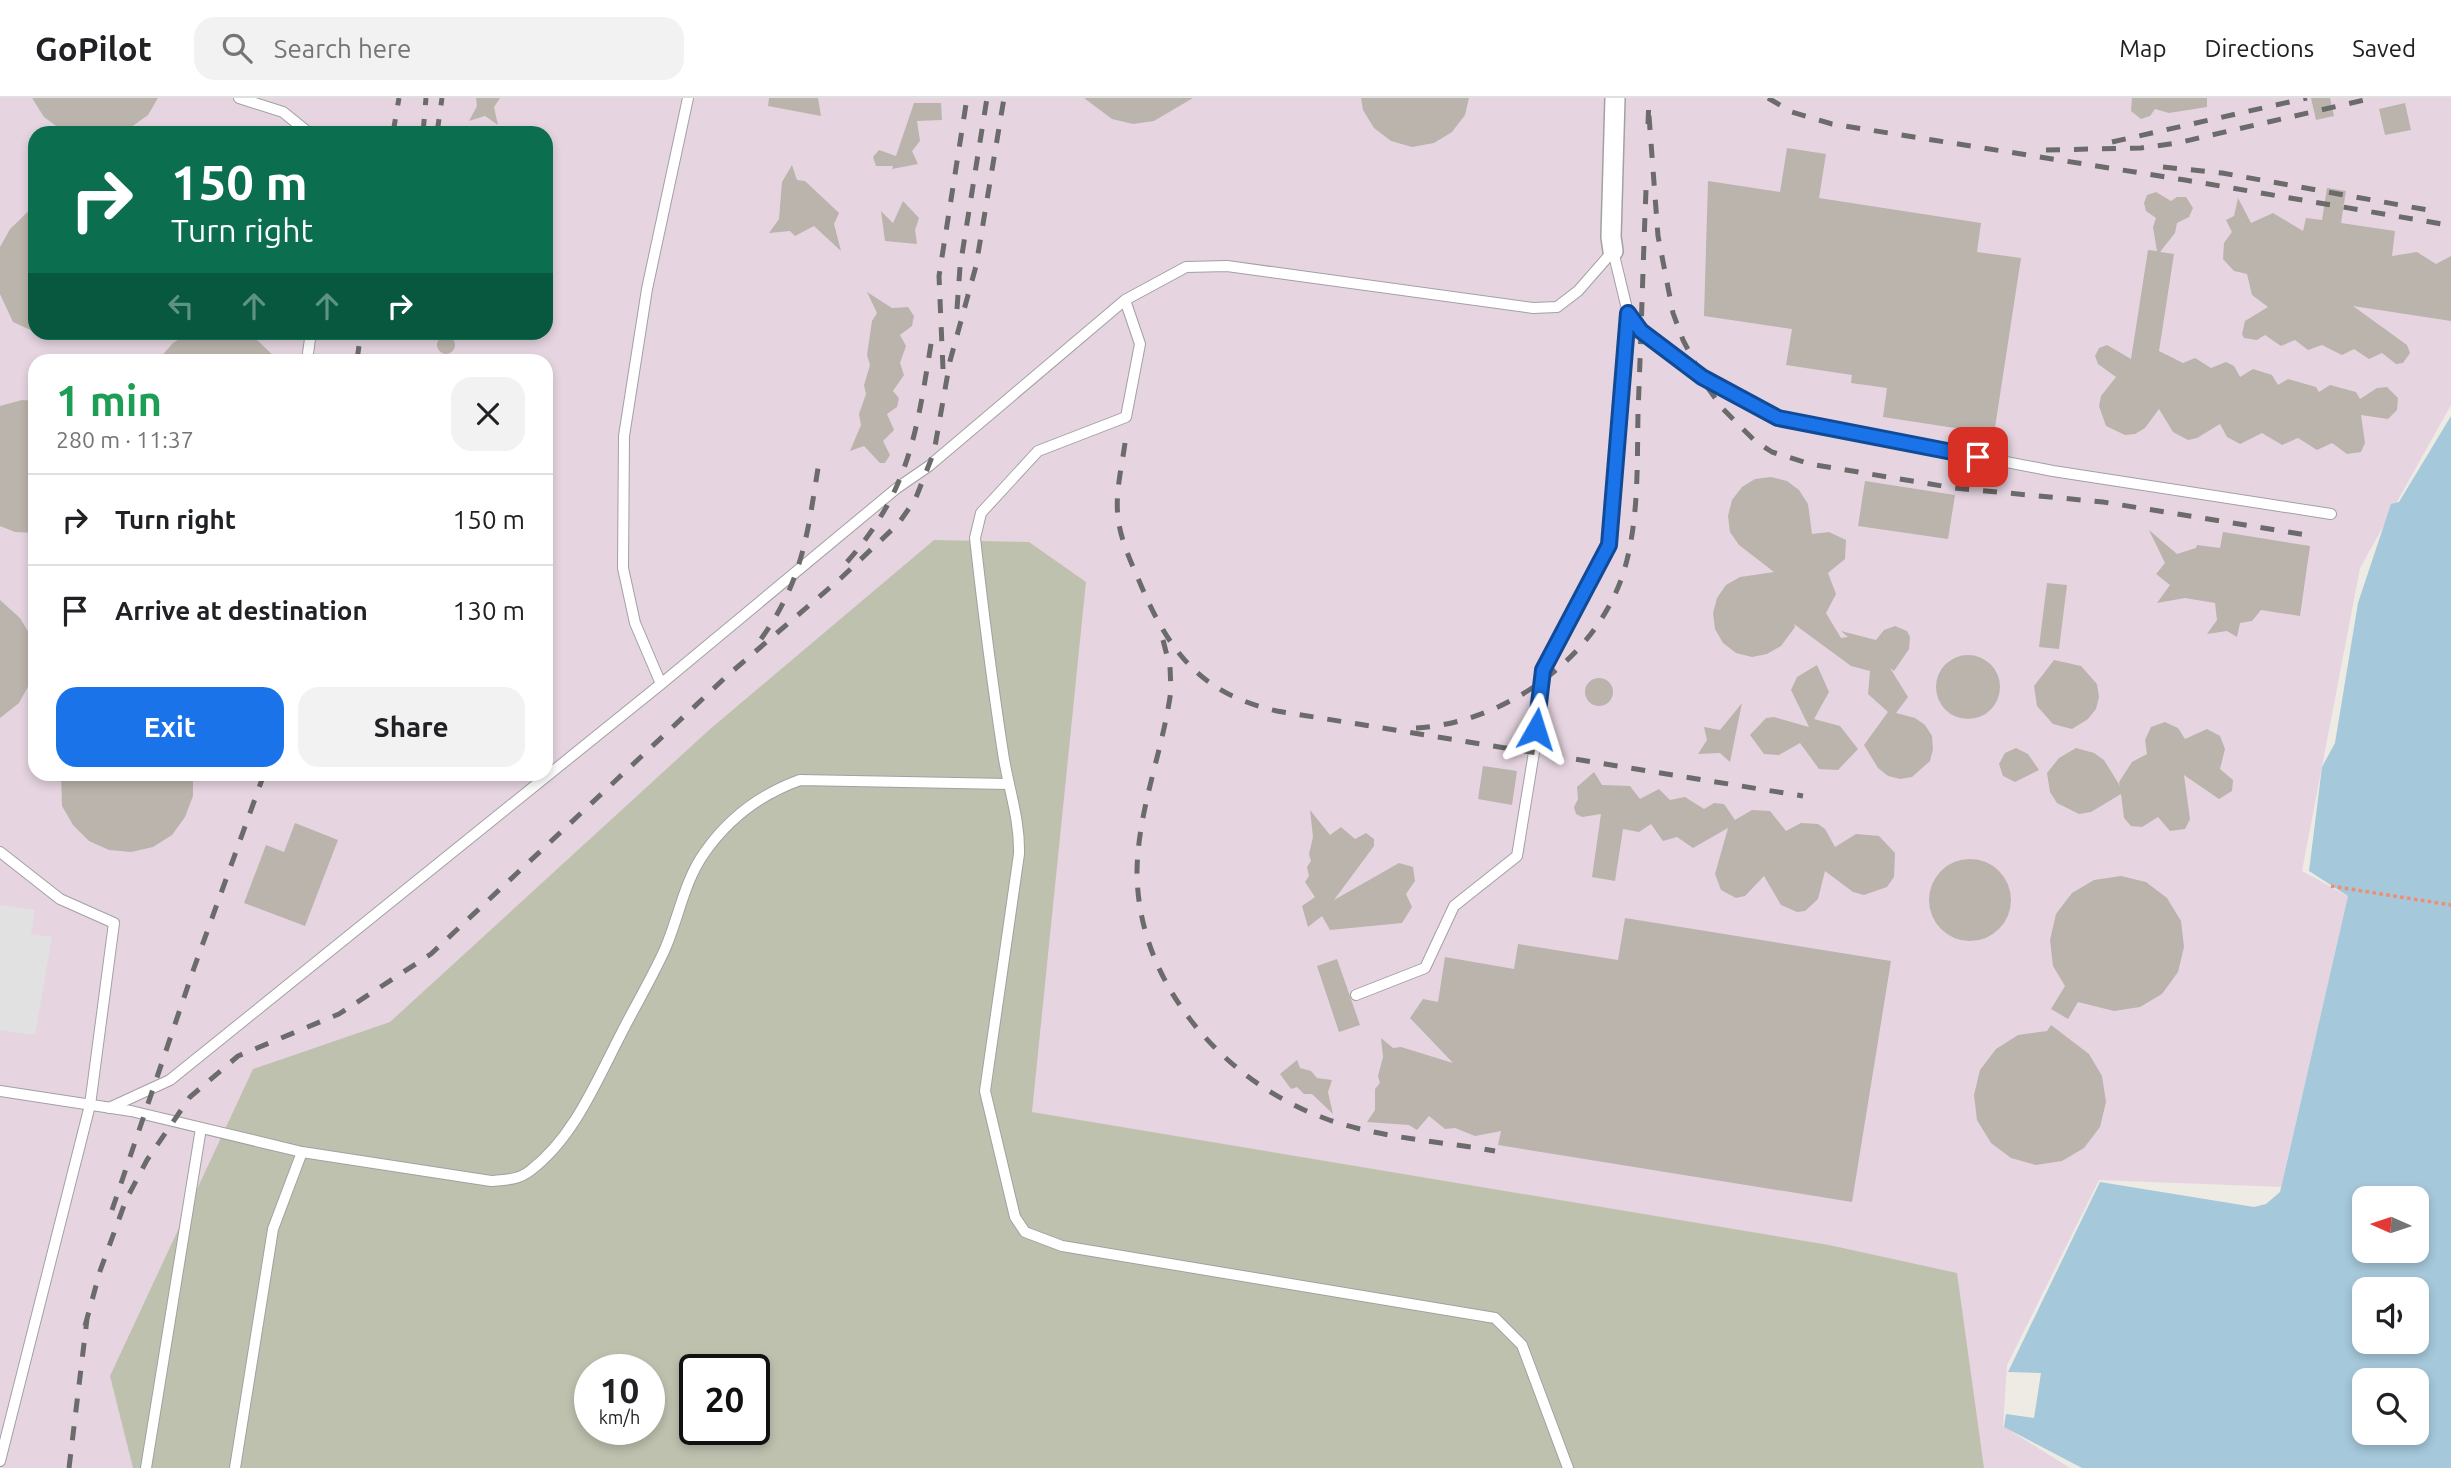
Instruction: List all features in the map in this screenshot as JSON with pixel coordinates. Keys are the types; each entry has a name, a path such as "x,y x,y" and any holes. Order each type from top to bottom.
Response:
{"street":[{"path":"1613,251 1611,237 1615,98"}],"lane":[{"path":"239,98 283,112 300,126"},
{"path":"661,684 635,623 623,568 624,436 646,289 688,98"},
{"path":"553,771 1125,300 1186,267 1227,265 1533,308 1557,307 1578,291 1613,251"},
{"path":"1356,995 1424,968 1454,906 1517,856 1534,752 1543,670 1609,545 1628,313 1613,251"},
{"path":"1125,300 1140,344 1126,417 1038,451 981,513 975,538 1008,784 1020,830 1019,854 985,1091 1015,1217 1025,1232 1041,1241 1062,1246 1494,1318 1522,1345 1568,1468"},
{"path":"1628,313 1641,331 1702,377 1778,418 2053,471 2331,514"},
{"path":"0,1091 109,1108 302,1152 491,1181 512,1180 529,1172 546,1157 576,1120 665,949 688,882 704,853 734,817 776,789 800,780 1008,784"},
{"path":"109,1108 170,1080 541,781"},
{"path":"0,852 60,899 114,923 90,1105 0,1461"},
{"path":"146,1468 201,1128"},
{"path":"235,1468 273,1229 302,1152"}],"path":[{"path":"2331,886 2451,905"}],"shaded area":[{"path":"0,98 2451,98 2451,405 2360,568 2302,871 2348,896 2281,1187 2099,1180 2007,1365 2003,1426 2070,1468 0,1468"},
{"path":"934,540 1029,542 1086,582 1032,1112 1829,1245 1957,1273 1984,1468 133,1468 110,1376 253,1069 390,1022 709,730"},
{"path":"0,905 35,910 31,934 52,937 35,1035 0,1030"}],"water":[{"path":"2451,416 2451,1468 2082,1468 2004,1427 2006,1414 2034,1418 2041,1373 2008,1372 2100,1182 2254,1207 2266,1204 2280,1192 2348,896 2309,871 2322,767 2335,743 2358,603 2391,504 2399,502"}],"building":[{"path":"32,98 158,98 148,115 133,126 56,126 44,117"},
{"path":"476,98 500,98 494,107 498,125 485,116 469,121 477,106"},
{"path":"769,98 818,98 821,116 768,106"},
{"path":"1084,98 1193,98 1154,121 1133,124 1112,119"},
{"path":"1361,98 1469,98 1465,115 1452,132 1434,143 1412,147 1391,141 1374,128 1363,110"},
{"path":"2132,98 2207,98 2207,107 2169,113 2155,109 2150,116 2141,119 2131,111"},
{"path":"2311,98 2330,98 2334,116 2316,120"},
{"path":"914,103 941,103 942,120 917,121 920,141 912,151 918,164 892,169 893,166 876,166 873,157 879,150 896,156"},
{"path":"2405,103 2411,130 2385,135 2379,109"},
{"path":"1787,148 1826,154 1819,198 1981,223 1977,252 2021,258 1994,434 1883,417 1887,388 1851,383 1852,375 1786,365 1792,329 1704,316 1708,181 1780,192"},
{"path":"792,165 797,180 805,181 839,213 834,224 841,251 814,226 795,236 790,231 769,233 779,219 782,182"},
{"path":"2327,188 2346,191 2341,223 2395,231 2392,256 2417,252 2436,264 2451,256 2451,321 2353,306 2407,345 2410,353 2403,363 2396,364 2382,353 2369,359 2354,349 2342,355 2322,345 2308,350 2295,340 2281,346 2265,335 2257,340 2244,338 2242,334 2245,321 2268,307 2252,295 2247,274 2234,271 2223,259 2224,243 2232,232 2226,220 2234,216 2238,198 2251,223 2273,213 2303,231 2306,218 2322,220"},
{"path":"2156,192 2171,201 2177,197 2186,197 2193,208 2189,217 2177,223 2175,233 2160,252 2174,254 2159,351 2183,363 2195,358 2211,368 2226,362 2234,366 2240,377 2253,369 2272,375 2278,385 2288,379 2316,387 2319,392 2330,385 2356,392 2360,399 2377,388 2387,387 2398,398 2397,410 2388,419 2361,415 2365,443 2361,452 2347,454 2332,443 2317,450 2298,438 2282,445 2262,433 2240,444 2227,437 2220,424 2197,438 2188,440 2173,432 2159,409 2145,428 2135,434 2125,435 2106,426 2099,406 2101,396 2116,377 2098,364 2095,356 2099,348 2107,345 2131,359 2148,250 2157,251 2153,227 2156,218 2146,211 2144,203 2147,195"},
{"path":"903,201 919,218 915,230 917,244 885,241 881,211 893,223"},
{"path":"28,212 28,329 13,322 0,294 0,247 10,229"},
{"path":"867,292 892,308 908,307 914,316 912,326 900,335 906,346 900,363 904,375 893,391 899,398 897,407 887,414 894,430 883,441 890,455 885,463 880,463 864,446 850,451 861,425 859,414 866,394 864,385 870,365 867,355 872,321 877,313"},
{"path":"178,340 257,340 272,354 163,354"},
{"path":"439,340 454,342 452,351 446,354 440,351 437,345"},
{"path":"28,400 28,533 15,532 0,526 0,406"},
{"path":"1771,477 1787,481 1799,490 1808,504 1812,534 1829,532 1846,540 1845,559 1828,573 1836,594 1826,613 1841,638 1848,637 1841,631 1876,640 1884,630 1895,626 1907,631 1910,637 1909,649 1894,671 1890,668 1908,697 1896,713 1915,718 1925,725 1932,736 1933,749 1930,761 1912,777 1900,779 1888,776 1878,768 1864,745 1888,712 1868,694 1870,671 1851,666 1794,624 1795,627 1781,646 1767,654 1752,657 1736,653 1723,643 1715,629 1713,613 1717,598 1726,585 1740,577 1774,572 1739,545 1730,532 1728,516 1732,500 1742,487 1755,479"},
{"path":"1865,481 1955,495 1948,539 1858,526"},
{"path":"2149,530 2177,554 2196,548 2197,545 2220,548 2223,532 2310,546 2300,616 2261,610 2252,621 2240,623 2237,637 2227,631 2207,634 2217,620 2215,603 2185,598 2157,603 2170,585 2156,574 2165,563"},
{"path":"2047,583 2067,585 2059,649 2039,647"},
{"path":"0,600 20,618 28,631 28,687 19,703 0,718"},
{"path":"1968,655 1991,664 2000,687 1991,710 1968,719 1945,710 1936,687 1945,664"},
{"path":"2054,660 2081,666 2097,684 2099,697 2096,709 2088,719 2072,729 2053,724 2037,706 2034,686"},
{"path":"1817,665 1829,692 1814,719 1840,726 1858,749 1838,770 1819,769 1800,743 1779,755 1764,754 1750,735 1766,718 1774,717 1809,727 1791,690 1797,677"},
{"path":"1599,678 1609,682 1613,692 1609,702 1599,706 1589,702 1585,692 1589,682"},
{"path":"1742,703 1730,762 1720,753 1698,754 1707,740 1704,727 1720,730"},
{"path":"2165,722 2178,728 2185,739 2207,729 2220,736 2225,749 2220,769 2233,780 2232,791 2219,799 2184,775 2190,819 2185,829 2170,831 2158,817 2142,827 2131,826 2124,818 2121,794 2091,812 2079,814 2057,803 2050,792 2047,773 2059,758 2076,748 2094,753 2104,760 2120,786 2119,782 2132,762 2147,754 2145,740 2151,727"},
{"path":"2016,748 2028,754 2039,770 2015,782 2003,776 1999,764 2005,753"},
{"path":"1483,766 1517,771 1512,805 1478,799"},
{"path":"1594,772 1602,785 1630,786 1640,799 1659,789 1670,800 1685,797 1704,809 1714,803 1724,804 1735,820 1752,810 1770,811 1786,831 1801,823 1818,824 1825,829 1835,847 1856,834 1879,836 1895,853 1894,877 1887,887 1864,895 1853,892 1825,871 1818,899 1805,911 1797,912 1781,905 1764,876 1745,896 1736,898 1721,890 1715,874 1728,828 1693,848 1677,837 1663,841 1651,824 1639,832 1623,829 1615,881 1592,877 1601,814 1582,817 1576,814 1574,807 1578,799 1577,787"},
{"path":"61,781 193,781 193,796 185,817 172,835 153,847 131,852 109,850 89,841 73,825 62,806"},
{"path":"1310,810 1330,835 1341,827 1355,839 1366,833 1374,839 1374,846 1334,900 1399,863 1413,867 1415,881 1406,894 1412,907 1402,923 1330,930 1322,916 1308,927 1302,906 1315,897 1305,882 1309,876 1307,867 1311,861 1309,854 1313,837"},
{"path":"295,823 338,840 305,926 244,903 266,845 284,852"},
{"path":"1970,859 1986,862 1999,871 2008,884 2011,900 2008,916 1999,929 1986,938 1970,941 1954,938 1941,929 1932,916 1929,900 1932,884 1941,871 1954,862"},
{"path":"2121,876 2146,882 2167,898 2181,921 2184,947 2178,972 2162,994 2140,1007 2114,1011 2078,1002 2068,1019 2051,1009 2065,986 2053,966 2050,940 2056,914 2072,893 2094,880"},
{"path":"1625,918 1891,961 1852,1202 1498,1145 1501,1131 1475,1136 1455,1128 1445,1129 1429,1116 1417,1130 1409,1125 1367,1122 1375,1110 1375,1089 1380,1083 1378,1076 1383,1057 1381,1038 1393,1048 1401,1047 1453,1063 1410,1018 1423,999 1438,1002 1445,957 1514,969 1518,944 1618,960"},
{"path":"1337,959 1360,1025 1339,1032 1317,966"},
{"path":"2051,1025 2089,1054 2102,1076 2106,1102 2100,1127 2084,1148 2062,1161 2036,1165 2011,1158 1991,1143 1977,1120 1974,1095 1980,1070 1996,1049 2018,1035 2047,1031"},
{"path":"1297,1060 1300,1068 1311,1071 1317,1078 1332,1080 1328,1092 1333,1114 1312,1094 1304,1094 1297,1087 1291,1089 1280,1074"}],"railway":[{"path":"394,126 399,98"},
{"path":"424,126 426,98"},
{"path":"438,126 442,98"},
{"path":"943,369 939,276 967,98"},
{"path":"957,309 960,267 987,98"},
{"path":"85,1326 100,1271 126,1200 147,1160 190,1097 238,1056 339,1014 431,954 728,675 841,578 898,524 915,500 934,452 950,361 976,266 1004,98"},
{"path":"1648,124 1649,98"},
{"path":"1768,98 1792,112 1832,124 2448,225"},
{"path":"2112,142 2307,98"},
{"path":"2046,150 2141,148 2177,143 2373,98"},
{"path":"1649,116 1658,236 1673,313 1683,340 1708,388 1723,409 1755,441 1772,452 1810,464 1954,488 2103,502 2313,536"},
{"path":"2163,167 2222,173 2439,212"},
{"path":"1416,728 1482,714 1514,699 1570,658 1593,632 1611,603 1624,571 1635,513 1646,190"},
{"path":"847,562 885,509 908,457 932,338"},
{"path":"358,354 360,340"},
{"path":"1125,443 1117,508 1121,534 1130,559 1151,608 1176,649 1208,681 1228,694 1277,711 1803,796"},
{"path":"761,639 776,617 796,573 808,529 820,456"},
{"path":"1163,640 1170,667 1171,690 1146,803 1137,871 1141,912 1152,952 1170,989 1193,1023 1220,1053 1252,1080 1287,1101 1344,1125 1495,1151"},
{"path":"112,1210 194,968 261,781"},
{"path":"69,1468 87,1319"}],"route":[{"path":"1536,729 1543,670 1609,545 1628,313 1641,331 1702,377 1778,418 1978,457"}]}
